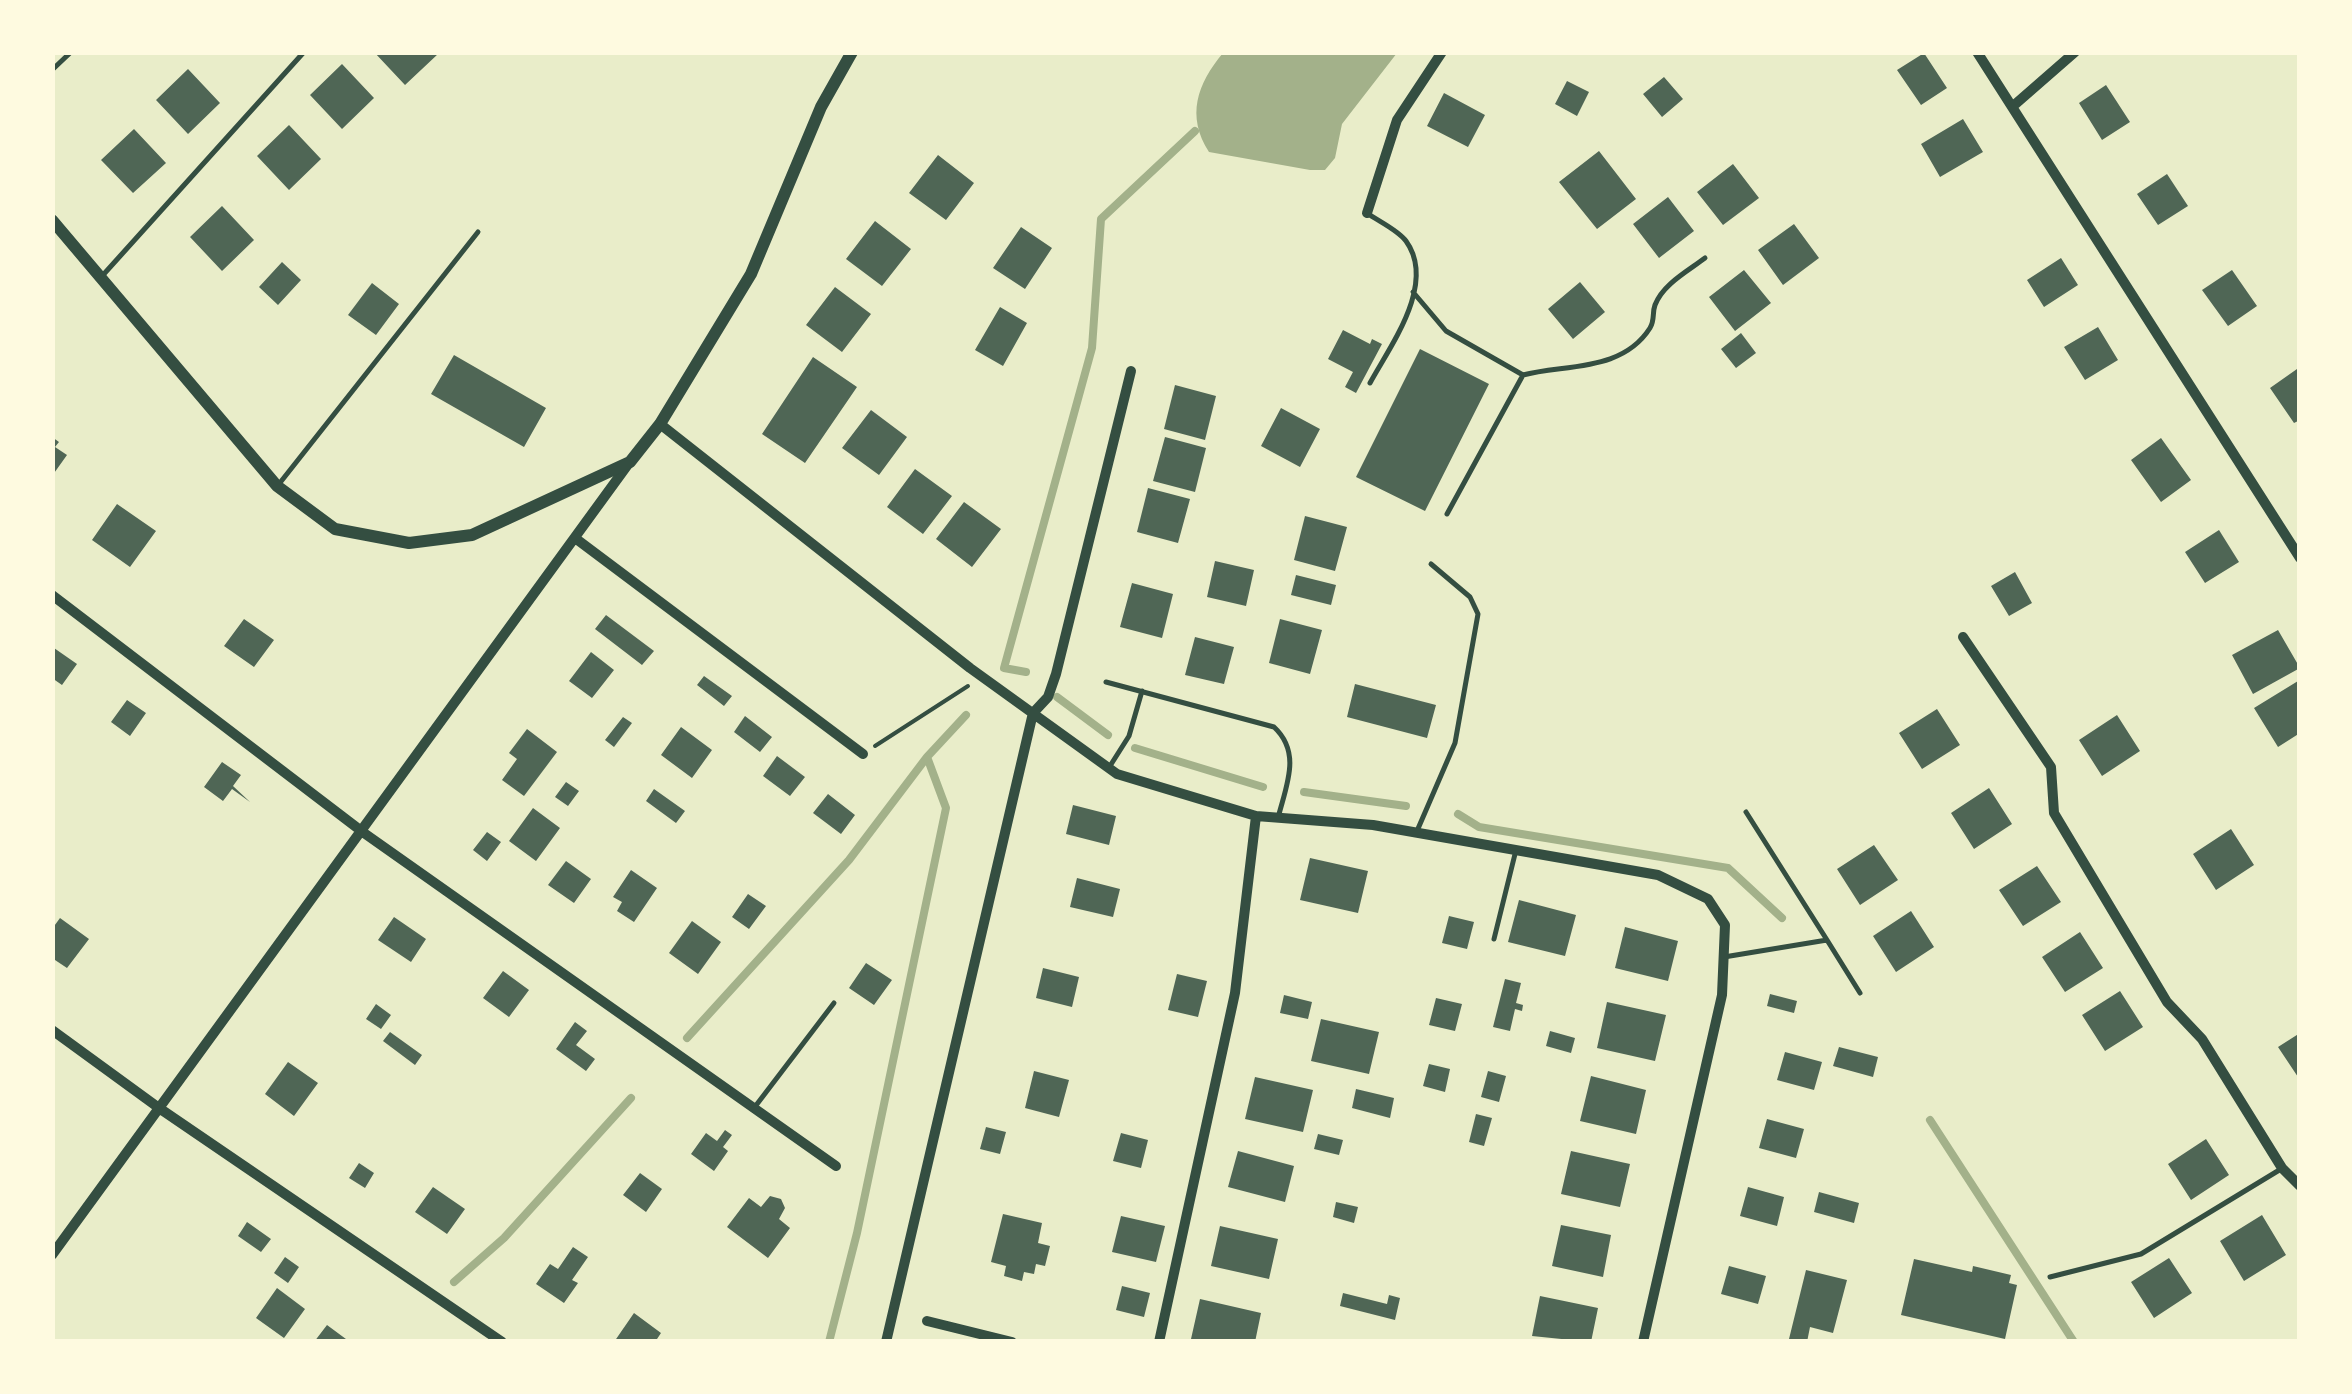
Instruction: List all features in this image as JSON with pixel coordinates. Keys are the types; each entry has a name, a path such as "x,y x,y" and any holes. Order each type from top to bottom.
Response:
{"street":[{"path":"52,1256 660,424 752,274 821,107 852,52"},
{"path":"1367,213 1397,120 1442,52"},
{"path":"1977,52 2300,558"},
{"path":"2012,108 2075,52"},
{"path":"52,220 277,486 335,529 409,543 472,536 630,462"},
{"path":"886,1342 1033,714 1048,696 1056,674 1131,371"},
{"path":"660,424 982,677 1108,768 1256,816 1417,832 1658,875 1708,899 1726,925 1722,995 1646,1341"},
{"path":"576,538 862,754"},
{"path":"52,595 364,833 836,1166"},
{"path":"1964,637 2051,767 2054,813 2166,1002 2202,1039 2282,1168 2300,1186"},
{"path":"1159,1342 1235,994 1256,816"},
{"path":"52,1030 502,1342"},
{"path":"927,1321 1012,1342"}],"lane":[{"path":"52,70 71,52"},
{"path":"101,278 304,52"},
{"path":"1367,213 1406,242 1416,281 1407,315 1370,382"},
{"path":"277,486 478,232"},
{"path":"1413,292 1446,331 1523,375 1580,369 1616,356 1649,330 1655,306 1670,285 1705,258"},
{"path":"1447,514 1523,375"},
{"path":"1417,832 1455,743 1478,614 1470,597 1430,564"},
{"path":"1106,682 1274,727 1285,737 1290,769 1278,818"},
{"path":"1108,768 1129,736 1142,691"},
{"path":"1746,812 1860,993"},
{"path":"1494,939 1516,850"},
{"path":"1724,957 1827,940"},
{"path":"754,1108 834,1003"},
{"path":"2050,1277 2142,1254 2282,1168"}],"path":[{"path":"862,754 982,677"}],"shaded area":[{"path":"1223,52 1397,53 1342,124 1335,158 1325,170 1310,170 1209,152 1196,113 1201,88"}],"building":[{"path":"374,52 436,52 438,54 405,85"},
{"path":"1924,53 1947,88 1921,105 1897,70"},
{"path":"342,64 374,98 342,129 310,95"},
{"path":"188,69 220,103 188,134 156,100"},
{"path":"1664,77 1683,99 1662,117 1643,94"},
{"path":"1567,81 1589,92 1577,116 1555,104"},
{"path":"2106,85 2130,122 2102,140 2079,103"},
{"path":"1444,93 1485,115 1468,147 1427,126"},
{"path":"1963,119 1983,152 1940,177 1921,144"},
{"path":"289,125 321,159 289,190 257,156"},
{"path":"134,129 166,163 133,193 101,160"},
{"path":"1599,151 1636,199 1597,229 1559,182"},
{"path":"938,155 974,183 946,220 909,193"},
{"path":"1733,164 1759,198 1723,225 1697,192"},
{"path":"2167,174 2188,206 2158,225 2137,194"},
{"path":"1668,197 1694,231 1659,258 1633,224"},
{"path":"222,206 254,240 222,271 190,237"},
{"path":"875,221 911,249 882,286 846,259"},
{"path":"1794,224 1819,258 1783,285 1758,250"},
{"path":"1021,227 1052,248 1025,289 993,268"},
{"path":"2061,258 2078,285 2044,307 2027,280"},
{"path":"282,262 301,280 278,305 259,287"},
{"path":"1744,270 1771,303 1735,331 1709,297"},
{"path":"2232,270 2257,306 2228,326 2202,290"},
{"path":"1580,282 1605,312 1573,339 1548,309"},
{"path":"372,283 399,304 376,335 348,315"},
{"path":"835,287 871,314 842,352 806,325"},
{"path":"1000,307 1027,323 1003,366 975,350"},
{"path":"2098,327 2118,360 2085,380 2064,347"},
{"path":"1343,330 1370,344 1372,339 1382,344 1356,393 1345,387 1353,372 1328,359"},
{"path":"1741,333 1756,353 1736,368 1721,349"},
{"path":"1420,349 1489,384 1425,511 1356,477"},
{"path":"454,355 546,408 524,447 431,394"},
{"path":"813,357 857,387 805,463 762,434"},
{"path":"2297,369 2300,420 2294,423 2270,388"},
{"path":"1175,385 1216,396 1205,440 1164,429"},
{"path":"1281,408 1320,429 1300,467 1261,446"},
{"path":"871,410 907,437 879,475 842,448"},
{"path":"52,437 59,442 55,447 67,455 52,476"},
{"path":"1165,437 1206,448 1195,492 1153,481"},
{"path":"2161,438 2191,480 2161,502 2131,460"},
{"path":"915,469 952,496 923,534 887,507"},
{"path":"1148,488 1190,499 1178,543 1137,532"},
{"path":"964,502 1001,529 972,567 936,539"},
{"path":"117,504 156,531 130,567 92,540"},
{"path":"1305,516 1347,527 1335,571 1294,560"},
{"path":"2219,530 2239,562 2205,583 2185,552"},
{"path":"1215,561 1254,570 1246,606 1207,597"},
{"path":"2015,572 2032,603 2009,616 1991,586"},
{"path":"1296,575 1336,585 1331,605 1291,595"},
{"path":"1132,583 1173,594 1162,638 1120,627"},
{"path":"606,615 654,651 642,665 595,629"},
{"path":"244,619 274,640 254,667 224,646"},
{"path":"1280,619 1322,630 1310,674 1269,663"},
{"path":"2278,630 2300,668 2253,694 2232,655"},
{"path":"1195,637 1234,647 1224,684 1185,675"},
{"path":"54,648 77,664 62,685 52,678"},
{"path":"591,652 614,670 592,698 569,681"},
{"path":"704,676 732,696 724,706 697,685"},
{"path":"2298,681 2300,733 2278,747 2254,708"},
{"path":"1355,684 1436,705 1427,738 1347,717"},
{"path":"127,700 146,713 130,736 111,722"},
{"path":"1937,709 1960,745 1922,769 1899,733"},
{"path":"2117,715 2140,751 2102,776 2079,740"},
{"path":"745,716 772,737 760,752 734,732"},
{"path":"623,717 632,723 614,747 605,740"},
{"path":"681,727 712,750 692,778 661,755"},
{"path":"527,729 557,752 524,796 502,780 517,759 509,753"},
{"path":"777,756 805,777 790,796 763,776"},
{"path":"222,762 241,775 233,786 250,802 232,789 223,801 204,787"},
{"path":"566,782 579,791 568,806 555,797"},
{"path":"1989,788 2012,824 1974,849 1951,813"},
{"path":"654,789 685,811 676,823 646,801"},
{"path":"828,794 855,815 841,834 813,813"},
{"path":"1073,805 1116,816 1109,845 1066,834"},
{"path":"533,808 560,828 536,861 509,841"},
{"path":"2231,829 2254,865 2216,890 2193,854"},
{"path":"487,832 501,842 487,861 473,850"},
{"path":"1874,845 1898,880 1860,905 1837,869"},
{"path":"1310,858 1368,871 1358,913 1300,900"},
{"path":"566,861 591,879 574,903 548,885"},
{"path":"2037,866 2061,902 2023,926 1999,890"},
{"path":"631,870 657,888 634,922 617,911 622,902 613,897"},
{"path":"1077,878 1120,889 1113,917 1070,907"},
{"path":"748,894 766,906 749,929 732,917"},
{"path":"1519,900 1576,915 1565,956 1508,942"},
{"path":"1911,911 1934,947 1896,972 1873,936"},
{"path":"1449,916 1474,922 1467,949 1442,943"},
{"path":"394,917 426,939 411,962 378,940"},
{"path":"60,918 89,939 67,968 52,958 52,929"},
{"path":"692,921 721,942 698,974 669,953"},
{"path":"1625,927 1678,941 1668,981 1615,968"},
{"path":"2080,932 2103,968 2065,992 2042,957"},
{"path":"866,963 892,980 874,1005 849,988"},
{"path":"1043,968 1079,977 1072,1007 1036,998"},
{"path":"503,971 529,990 509,1017 483,998"},
{"path":"1177,974 1207,981 1198,1017 1168,1010"},
{"path":"1505,979 1521,983 1516,1003 1523,1005 1522,1011 1515,1009 1510,1031 1493,1027"},
{"path":"2120,991 2143,1027 2105,1051 2082,1015"},
{"path":"1770,994 1797,1001 1794,1013 1767,1006"},
{"path":"1284,995 1312,1002 1308,1019 1280,1013"},
{"path":"1436,998 1462,1004 1455,1031 1429,1025"},
{"path":"1607,1002 1666,1015 1655,1061 1597,1048"},
{"path":"376,1004 391,1015 381,1029 366,1019"},
{"path":"1321,1019 1379,1032 1369,1074 1311,1061"},
{"path":"575,1022 587,1031 576,1045 595,1059 586,1071 556,1049"},
{"path":"1550,1031 1575,1038 1571,1053 1546,1046"},
{"path":"390,1032 422,1055 415,1065 383,1041"},
{"path":"2300,1033 2300,1080 2278,1047"},
{"path":"1839,1047 1878,1057 1873,1077 1833,1066"},
{"path":"1785,1052 1822,1062 1814,1090 1777,1080"},
{"path":"288,1062 318,1083 294,1116 265,1094"},
{"path":"1429,1064 1450,1069 1445,1092 1423,1086"},
{"path":"1034,1071 1069,1080 1059,1117 1025,1108"},
{"path":"1488,1071 1506,1076 1499,1102 1481,1097"},
{"path":"1591,1076 1646,1090 1636,1134 1580,1121"},
{"path":"1255,1077 1313,1090 1303,1132 1245,1119"},
{"path":"1356,1089 1394,1098 1390,1118 1352,1108"},
{"path":"1476,1114 1492,1118 1484,1146 1469,1142"},
{"path":"1767,1119 1804,1129 1796,1158 1759,1148"},
{"path":"986,1127 1006,1132 1000,1154 980,1149"},
{"path":"725,1130 732,1135 723,1147 728,1151 714,1171 691,1154 706,1133 717,1141"},
{"path":"1121,1133 1148,1140 1141,1168 1113,1161"},
{"path":"1318,1134 1343,1140 1339,1155 1314,1149"},
{"path":"2206,1139 2229,1175 2191,1200 2168,1164"},
{"path":"1238,1151 1294,1166 1285,1202 1228,1187"},
{"path":"1571,1151 1630,1164 1620,1207 1561,1194"},
{"path":"359,1163 374,1173 365,1188 349,1178"},
{"path":"640,1173 662,1189 646,1212 623,1195"},
{"path":"433,1187 465,1209 447,1234 415,1212"},
{"path":"1748,1187 1784,1197 1777,1226 1740,1216"},
{"path":"1819,1192 1859,1203 1854,1223 1814,1212"},
{"path":"770,1196 781,1199 785,1208 779,1219 790,1228 768,1258 727,1227 749,1198 761,1207"},
{"path":"1336,1202 1358,1207 1354,1223 1333,1217"},
{"path":"1003,1214 1042,1223 1038,1243 1050,1246 1045,1266 1036,1264 1034,1274 1024,1272 1022,1281 1004,1276 1006,1266 991,1262"},
{"path":"2262,1215 2286,1255 2244,1281 2220,1241"},
{"path":"1121,1216 1165,1226 1156,1262 1112,1252"},
{"path":"247,1222 271,1239 261,1252 238,1236"},
{"path":"1561,1225 1611,1235 1603,1277 1552,1266"},
{"path":"1220,1226 1278,1239 1269,1279 1211,1266"},
{"path":"573,1247 588,1257 572,1280 578,1283 564,1303 536,1284 550,1264 558,1269"},
{"path":"285,1257 299,1267 288,1283 274,1273"},
{"path":"2169,1258 2192,1293 2154,1318 2131,1282"},
{"path":"1914,1259 1972,1272 1973,1266 2011,1275 2009,1283 2017,1285 2005,1339 1901,1315"},
{"path":"1729,1266 1766,1276 1758,1304 1721,1294"},
{"path":"1806,1270 1847,1280 1833,1333 1810,1327 1807,1342 1797,1342 1789,1339"},
{"path":"1122,1286 1150,1293 1144,1317 1116,1310"},
{"path":"277,1288 305,1309 284,1338 256,1318"},
{"path":"1343,1293 1387,1304 1389,1295 1400,1298 1395,1320 1340,1306"},
{"path":"1540,1296 1598,1308 1591,1342 1532,1336"},
{"path":"1200,1299 1261,1313 1255,1342 1191,1339"},
{"path":"634,1313 661,1333 655,1342 614,1342"},
{"path":"327,1325 350,1342 314,1342"}],"waterway":[{"path":"1026,672 1004,668 1092,348 1101,219 1195,131"},
{"path":"1057,697 1108,735"},
{"path":"829,1342 857,1233 946,808 927,757 966,715"},
{"path":"1135,748 1263,787"},
{"path":"687,1038 849,860 927,757"},
{"path":"1304,792 1406,806"},
{"path":"1458,814 1479,827 1728,868 1782,918"},
{"path":"454,1282 504,1238 631,1098"},
{"path":"1930,1120 2074,1342"}]}
